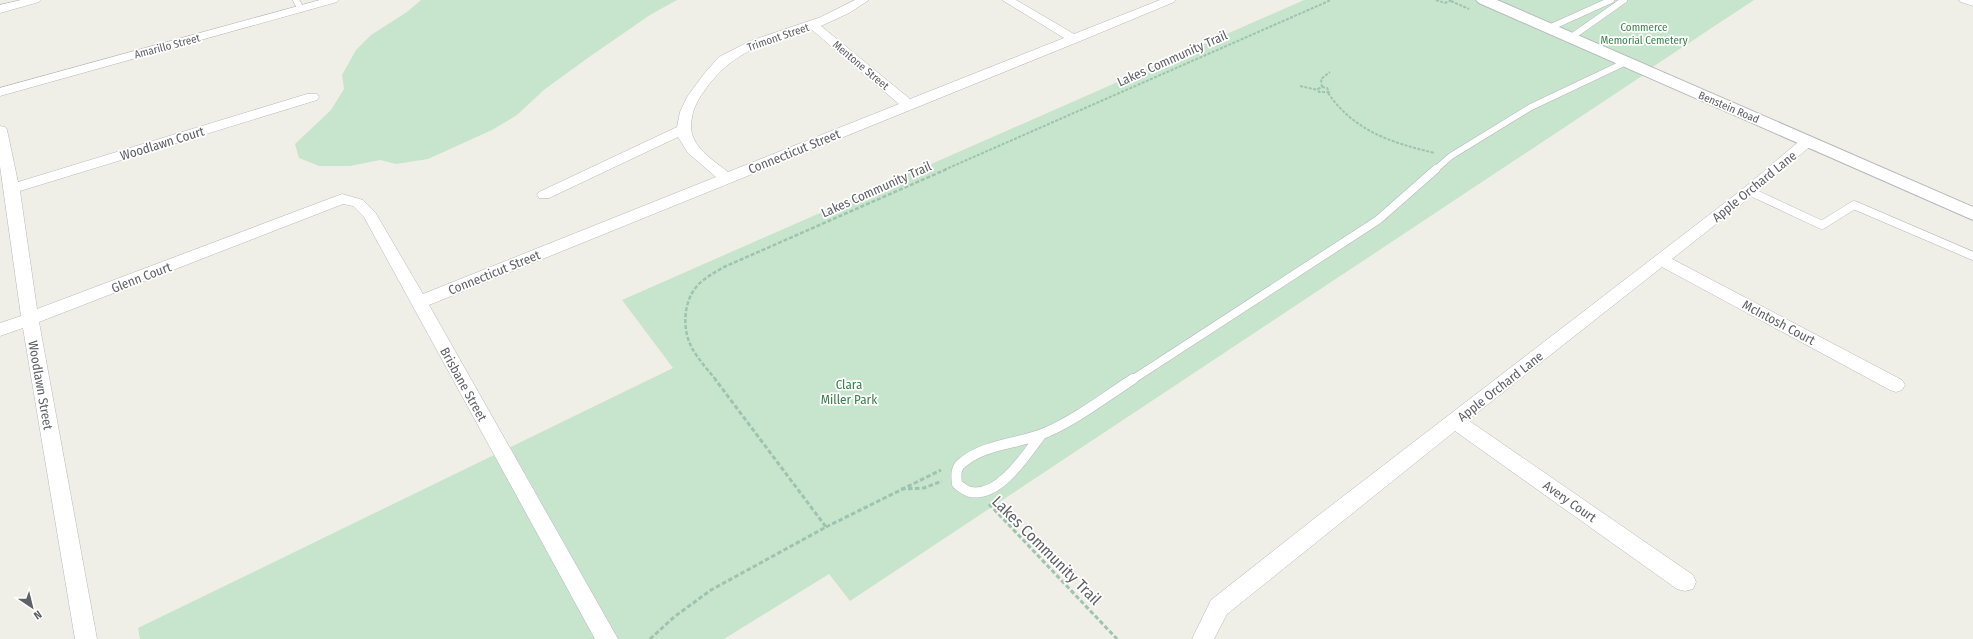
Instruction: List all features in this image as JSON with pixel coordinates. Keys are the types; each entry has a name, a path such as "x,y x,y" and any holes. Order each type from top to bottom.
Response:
{"street":[{"path":"0,8 35,0"},
{"name":"Amarillo Street","path":"0,92 298,4 333,0"},
{"name":"Trimont Street","path":"684,129 684,119 691,99 708,77 724,60 744,48 841,14 863,0"},
{"path":"1008,0 1074,39"},
{"name":"Connecticut Street","path":"418,302 1170,0"},
{"name":"Benstein Road","path":"1484,0 1973,214"},
{"path":"1965,0 1973,2"},
{"name":"Mentone Street","path":"813,25 909,105"},
{"name":"Woodlawn Court","path":"12,189 312,97"},
{"path":"544,195 684,129 684,136 693,149 726,178"},
{"name":"Woodlawn Street","path":"0,130 12,189 30,320 86,639"},
{"name":"Apple Orchard Lane","path":"1203,639 1219,607 1322,524 1662,260 1749,191 1808,141"},
{"name":"Brisbane Street","path":"281,224 342,199 358,203 370,214 607,639"},
{"name":"Glenn Court","path":"0,330 30,320 281,224"},
{"name":"McIntosh Court","path":"1662,260 1896,385"},
{"name":"Avery Court","path":"1455,421 1685,582"}],"lane":[{"path":"1548,28 1611,0"},
{"path":"1570,38 1619,5 1624,0"},
{"path":"1041,435 1001,484 988,490 975,492 961,488 955,479 955,472 958,465 968,456 1041,435 1084,411 1378,220 1451,156 1531,107 1626,62"},
{"path":"1749,191 1822,225 1854,205 1973,256"}],"path":[{"name":"Lakes Community Trail","path":"826,527 692,348 687,337 685,314 689,301 702,280 724,267 1331,0"},
{"path":"1436,0 1445,3 1453,0"},
{"path":"1322,87 1321,79 1330,72"},
{"path":"1300,86 1318,90 1323,93 1328,93"},
{"path":"1322,87 1328,89 1328,93 1334,104 1353,121 1386,139 1451,156"},
{"path":"1318,90 1322,87"},
{"path":"650,639 674,617 711,590 826,527 901,489 947,467 958,465"},
{"path":"901,489 924,488 944,480 947,486"},
{"name":"Lakes Community Trail","path":"987,502 1117,639"}],"green space":[{"path":"421,0 677,0 650,15 592,55 545,89 517,115 492,130 428,159 396,164 380,160 350,166 319,166 299,158 295,144 331,110 344,89 342,75 356,50 371,35 407,12"},
{"name":"Clara Miller Park","path":"1304,0 1480,0 1648,72 850,601 829,574 724,639 140,639 138,628 673,368 622,300"},
{"name":"Commerce Memorial Cemetery","path":"1487,0 1754,0 1648,70"}]}
